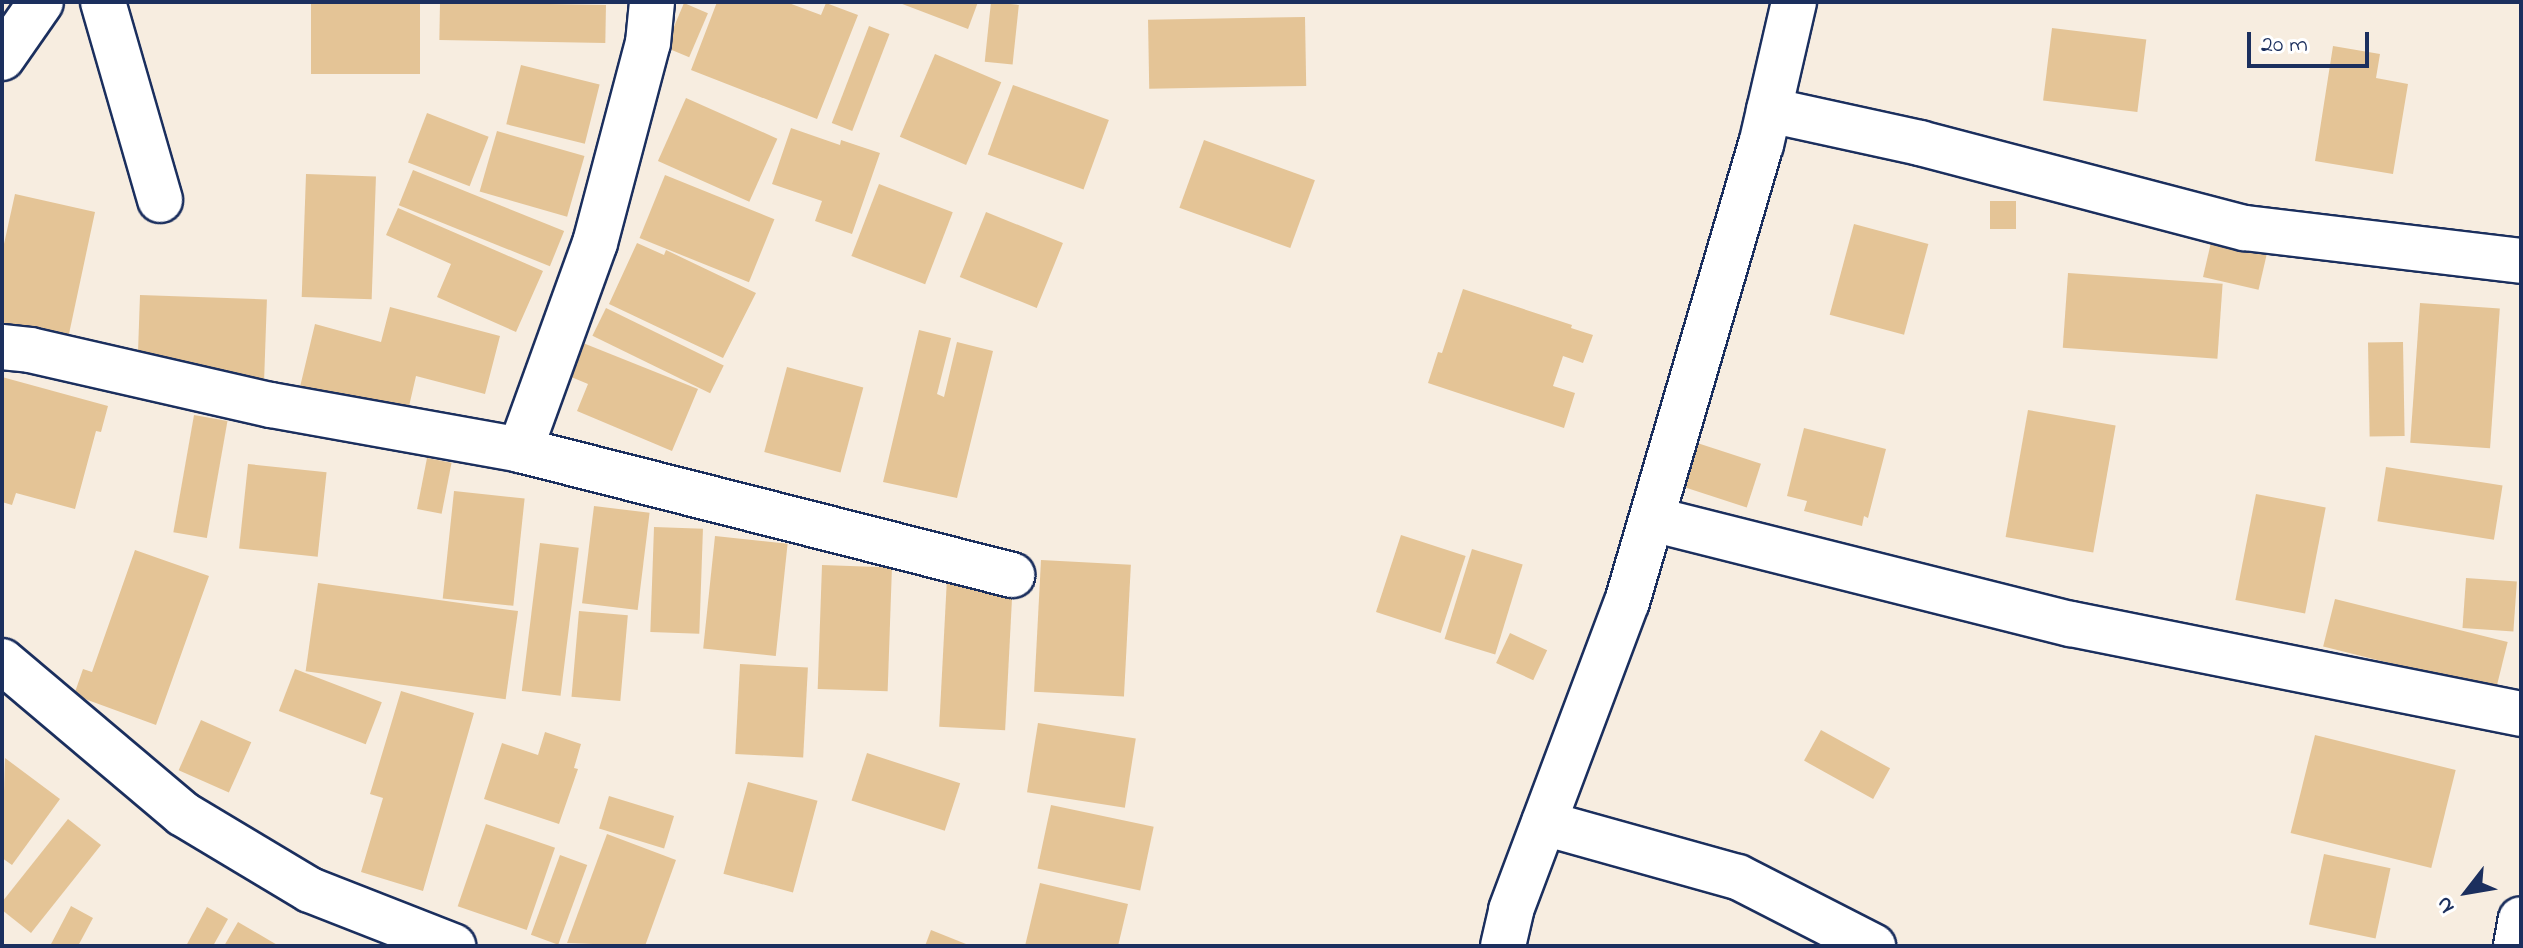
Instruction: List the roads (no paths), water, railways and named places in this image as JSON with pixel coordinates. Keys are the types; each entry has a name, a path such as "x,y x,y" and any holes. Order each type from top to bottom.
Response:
{"street":[{"path":"2,58 41,2"},
{"path":"103,2 160,200"},
{"path":"520,450 595,243 648,43 652,2"},
{"path":"1503,946 1511,910 1627,602 1769,110 1794,2"},
{"path":"1769,110 1920,143 2245,228 2521,261"},
{"path":"2,347 30,350 271,405 520,450 1012,575"},
{"path":"1652,519 2071,624 2521,714"},
{"path":"2,661 183,814 310,890 453,946"},
{"path":"1544,823 1738,877 1873,946"},
{"path":"2516,946 2521,919"}]}
